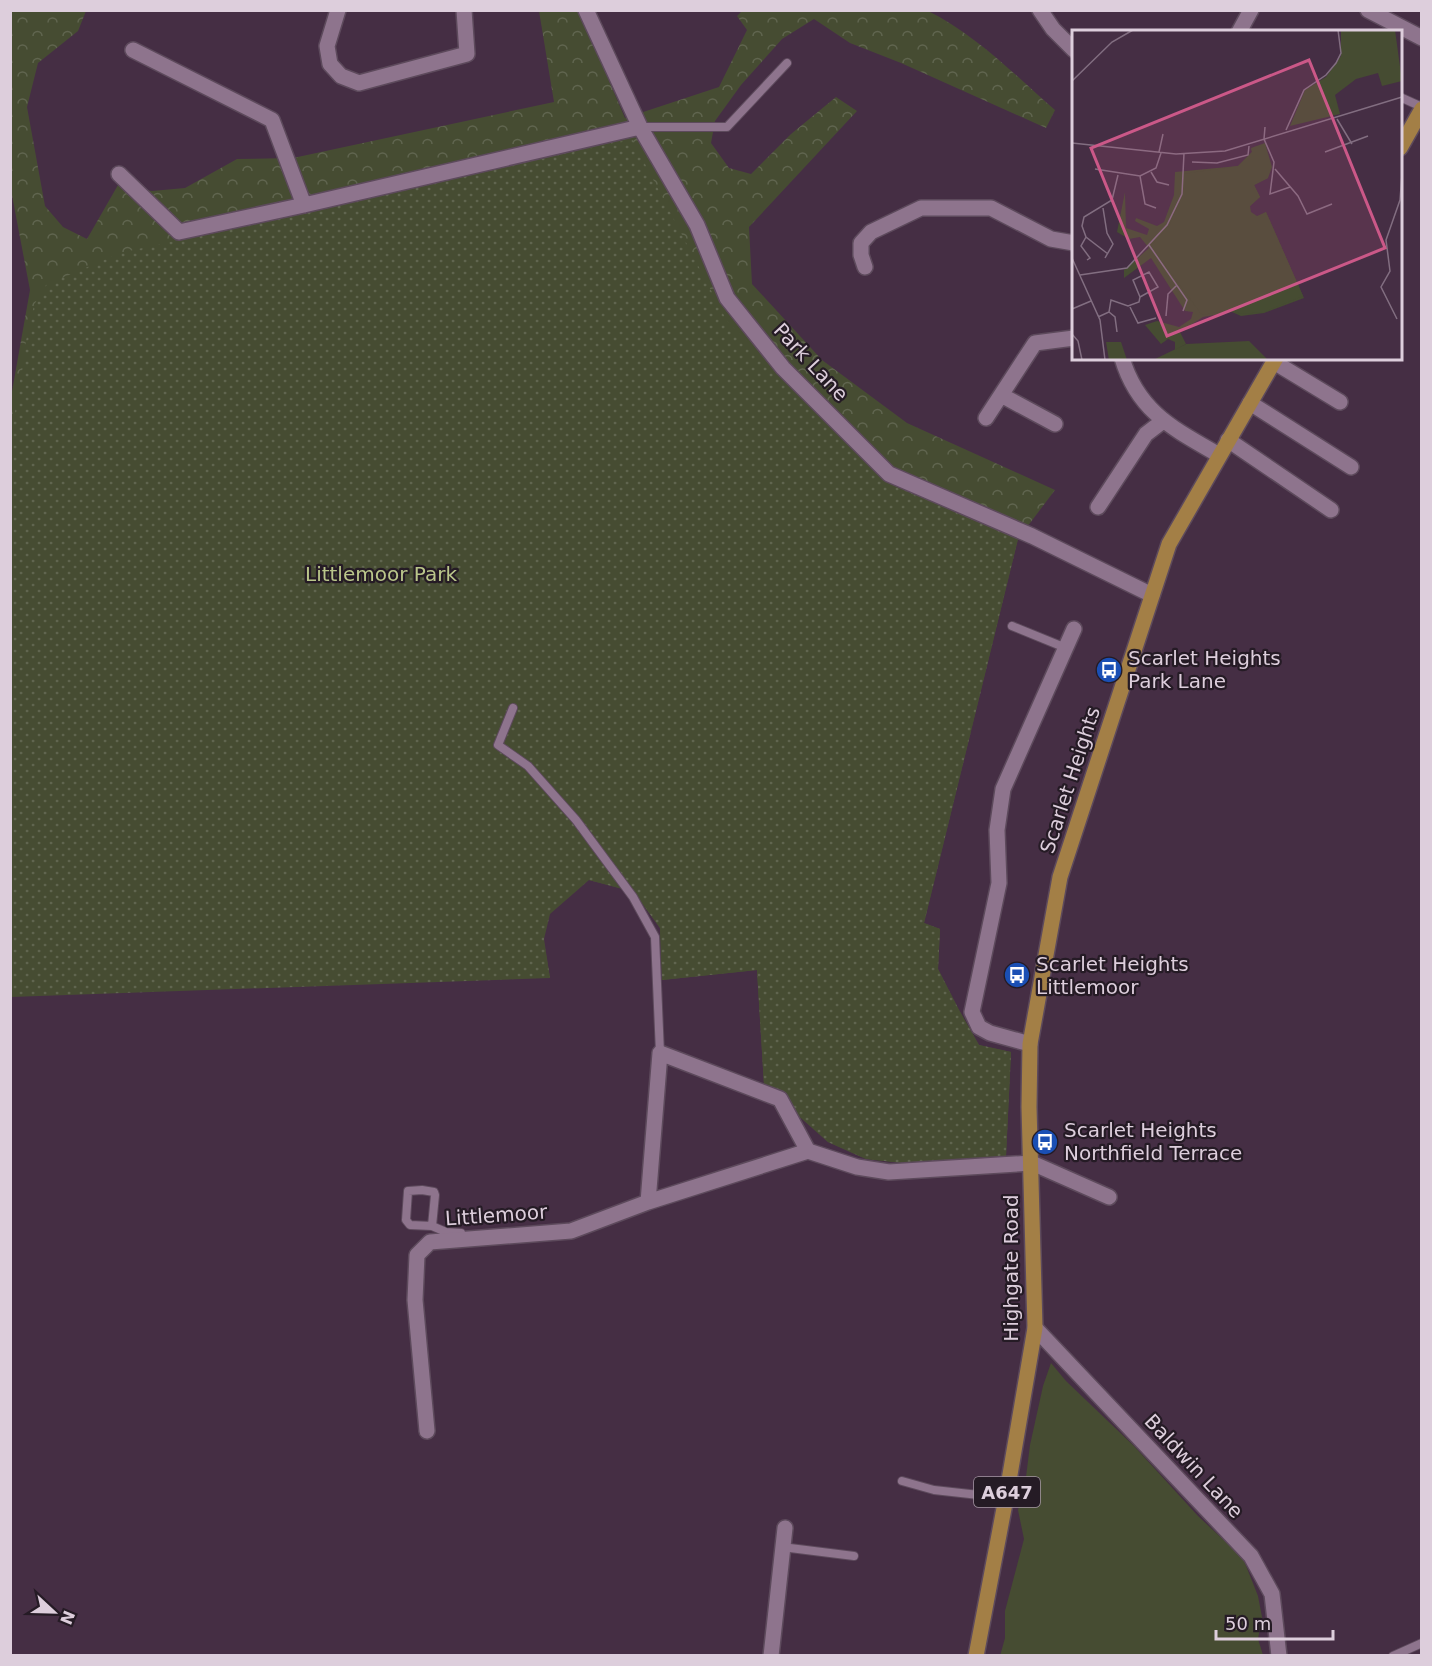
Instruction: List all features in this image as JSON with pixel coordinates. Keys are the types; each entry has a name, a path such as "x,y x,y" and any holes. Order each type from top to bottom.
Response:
{"main road":[{"path":"1402,146 1422,108"},
{"name":"Scarlet Heights","path":"1030,1044 1060,877 1169,544 1275,360"},
{"name":"A647","path":"1030,1044 1029,1107 1032,1163"},
{"name":"Highgate Road","path":"976,1656 1035,1328 1032,1163"}],"street":[{"path":"338,10 327,46 330,64 341,76 359,83 467,54 464,10"},
{"name":"Park Lane","path":"586,10 640,127 697,225 727,298 783,368 889,474 1032,536 1152,596"},
{"path":"1040,10 1053,29 1072,48"},
{"path":"1240,30 1251,10"},
{"path":"1368,10 1422,38"},
{"path":"133,50 272,120 304,205"},
{"path":"118,174 179,232 640,127"},
{"path":"865,267 861,255 861,243 871,232 921,208 991,208 1051,239 1072,243"},
{"path":"986,418 1035,344 1072,338"},
{"path":"1123,360 1127,376 1147,407 1163,421 1219,455"},
{"path":"1275,360 1340,402"},
{"path":"1001,395 1055,424"},
{"path":"1250,403 1351,467"},
{"path":"1098,507 1146,434 1163,421"},
{"path":"1228,440 1331,510"},
{"path":"1030,1044 990,1033 979,1027 972,1012 999,883 997,830 1003,789 1074,629"},
{"path":"648,1202 660,1053 780,1099 808,1151 857,1167 889,1172 1032,1163 1109,1197"},
{"name":"Littlemoor","path":"427,1431 415,1300 417,1255 430,1242 571,1231 648,1202 808,1151"},
{"name":"Baldwin Lane","path":"1035,1328 1251,1556 1272,1594 1279,1656"},
{"path":"771,1656 785,1528"}],"lane":[{"path":"640,127 727,127 787,63"},
{"path":"1402,98 1422,108"},
{"path":"1012,626 1066,648"},
{"path":"513,708 498,746 528,766 576,820 633,897 655,937 660,1053"},
{"path":"432,1226 434,1192 408,1191 408,1222 410,1225 432,1226 446,1232 498,1236"},
{"path":"902,1481 934,1490 1006,1498"},
{"path":"782,1547 854,1556"},
{"path":"1393,1656 1422,1643"}],"green space":[{"name":"Littlemoor Park","path":"743,10 928,11 978,43 1055,110 1046,128 901,63 850,43 814,19 782,39 741,85 715,121 711,143 729,168 751,174 791,134 836,97 857,111 749,227 752,284 822,360 907,423 1055,490 1018,539 924,923 940,929 938,969 979,1045 1011,1052 1006,1156 903,1163 866,1159 828,1142 764,1085 757,970 662,980 660,928 634,892 589,880 528,848 550,978 11,585 11,397 30,290 11,190 11,11 86,11 78,31 38,63 27,107 45,206 63,227 87,239 118,185 152,191 185,188 237,159 293,158 554,102 539,11 579,11 625,118 719,87 747,30 737,16"},
{"name":"Littlemoor Park","path":"632,139 727,321 886,483 1018,539 924,923 940,929 938,969 979,1045 1011,1052 1006,1156 903,1163 866,1159 828,1142 764,1085 757,970 662,980 660,928 634,892 589,880 550,914 544,939 550,978 11,997 11,438 34,305 46,285 120,253"},
{"path":"1051,1363 1066,1381 1134,1446 1198,1516 1243,1558 1258,1596 1262,1617 1258,1639 1263,1655 1000,1656 1005,1638 1005,1611 1024,1539 1018,1510 1043,1386"}],"place":[{"name":"Scarlet Heights Park Lane","path":"1109,670"},
{"name":"Scarlet Heights Littlemoor","path":"1017,975"},
{"name":"Scarlet Heights Northfield Terrace","path":"1045,1142"}]}
